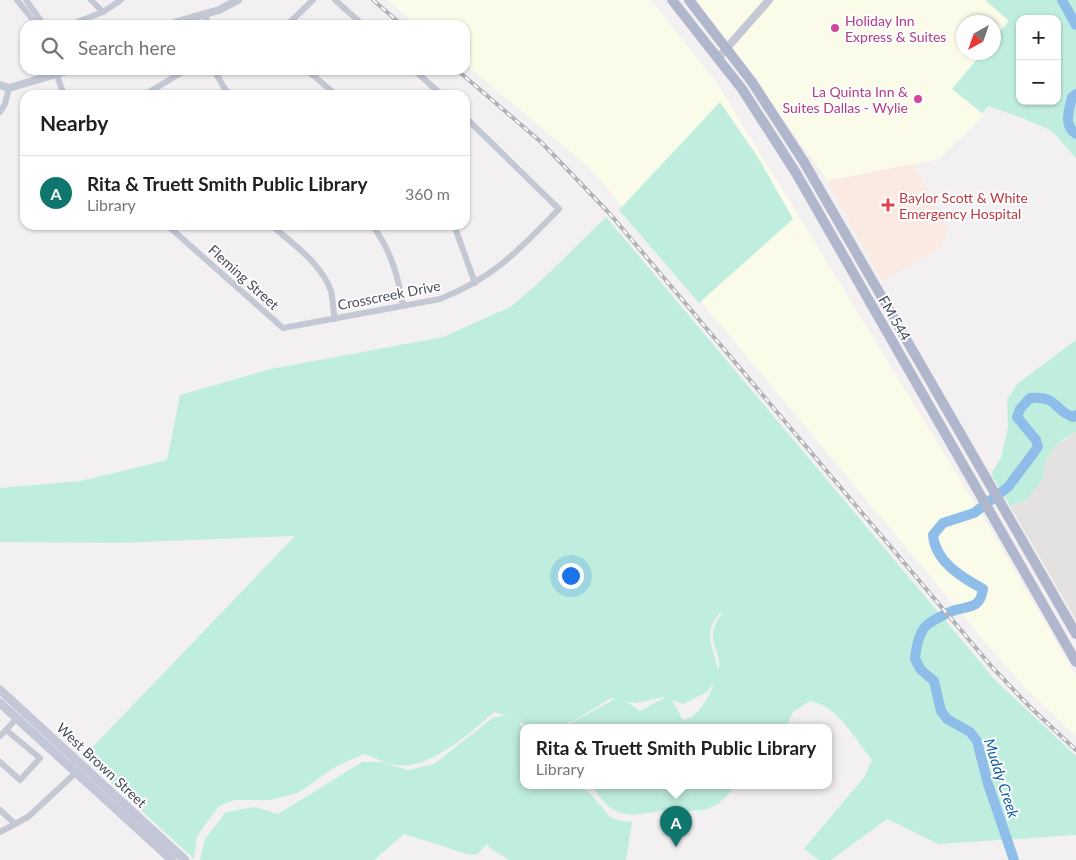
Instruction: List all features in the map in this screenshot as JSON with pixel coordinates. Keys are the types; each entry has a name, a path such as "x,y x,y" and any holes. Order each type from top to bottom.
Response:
{"main road":[{"name":"FM 544","path":"672,0 742,89 791,165 992,515 1073,649 1076,662"},
{"name":"FM 544","path":"688,0 727,49 766,103 804,162 1076,634"},
{"path":"868,298 879,292"},
{"name":"West Brown Street","path":"0,690 172,860"},
{"name":"West Brown Street","path":"0,703 185,860"}],"street":[{"path":"16,0 33,20"},
{"path":"26,0 40,20"},
{"path":"91,0 103,12"},
{"path":"82,20 103,12 121,0"},
{"path":"182,20 205,14 238,0"},
{"path":"292,20 313,0"},
{"path":"335,0 357,20"},
{"path":"718,58 769,0"},
{"path":"205,14 207,20"},
{"path":"194,16 195,20"},
{"path":"0,85 9,88 46,75"},
{"path":"58,75 63,90"},
{"path":"154,90 178,75"},
{"path":"217,75 226,90"},
{"path":"313,75 330,90"},
{"path":"420,75 436,90"},
{"path":"0,112 5,104 9,88"},
{"name":"Crosscreek Drive","path":"283,328 440,299 475,283 513,257 559,209 470,122"},
{"name":"Fleming Street","path":"172,230 283,328"},
{"path":"278,230 312,261 323,275 331,292 335,318"},
{"path":"375,230 390,253 398,274 403,306"},
{"path":"456,230 475,283"},
{"path":"0,736 17,718"},
{"path":"0,762 20,780 40,758 6,730"},
{"path":"0,832 42,805 80,769"},
{"path":"0,810 15,824"}],"shaded area":[{"path":"387,0 651,0 719,86 997,540 1076,676 1076,736 1027,690 974,629 589,167 470,68 470,20 412,20"},
{"path":"696,0 985,0 1009,21 1001,31 1001,15 956,15 956,60 976,60 953,89 984,115 939,159 828,181"},
{"name":"Baylor Scott & White Emergency Hospital","path":"913,164 948,229 941,243 943,246 882,281 828,181"},
{"path":"1076,432 1076,620 1010,506 1027,499 1044,478 1043,467 1052,449"}],"green space":[{"path":"985,0 1076,0 1076,158 1052,131 988,106 982,113 952,89 976,60 1001,60 1001,31 1009,21"},
{"path":"720,102 759,159 793,219 699,303 619,210"},
{"path":"606,217 996,681 1076,756 1076,835 938,844 887,819 831,860 819,860 804,849 865,776 872,760 837,716 820,704 810,701 793,712 788,724 569,724 615,699 611,698 567,724 524,724 519,722 520,789 583,789 590,793 610,817 632,822 626,860 509,860 487,844 477,855 467,854 404,834 374,860 200,860 205,839 226,812 255,807 278,814 362,762 382,762 408,770 434,764 493,718 505,715 494,712 462,739 423,762 397,765 364,754 335,767 298,793 271,800 234,800 219,806 197,836 194,859 83,757 295,536 118,543 0,542 0,488 81,481 167,460 180,395 271,369 443,337 512,306 547,275","holes":["723,610 713,634 719,661 718,670 710,632 716,618","714,683 710,694 698,711 683,720 672,700 683,704 707,692","663,697 640,711 627,702 636,703"]},
{"path":"1076,340 1076,432 1052,450 1045,463 1044,478 1027,499 1010,506 991,474 1001,458 1008,428 1007,400 1017,384"},
{"path":"594,789 732,789 711,808 689,811 622,814 608,806"}],"waterway":[{"name":"Muddy Creek","path":"1062,0 1076,25"},
{"name":"Muddy Creek","path":"1076,94 1072,97 1068,117 1069,127 1076,134"},
{"name":"Muddy Creek","path":"1014,860 988,784 977,741 970,732 947,719 941,711 934,681 921,670 915,655 920,636 927,625 952,611 974,605 980,600 983,589 950,567 939,553 933,535 943,523 974,513 1008,487 1038,447 1036,440 1017,417 1020,409 1030,398 1046,399 1066,414 1073,417 1076,415"}],"railway":[{"path":"373,0 396,20"},
{"path":"463,75 541,142 610,214 992,667 1028,705 1076,750"}],"place":[{"name":"Holiday Inn Express & Suites","path":"835,28"},
{"name":"La Quinta Inn & Suites Dallas - Wylie","path":"918,99"},
{"name":"Baylor Scott & White Emergency Hospital","path":"888,205"},
{"name":"Rita & Truett Smith Public Library","path":"676,847"}]}
